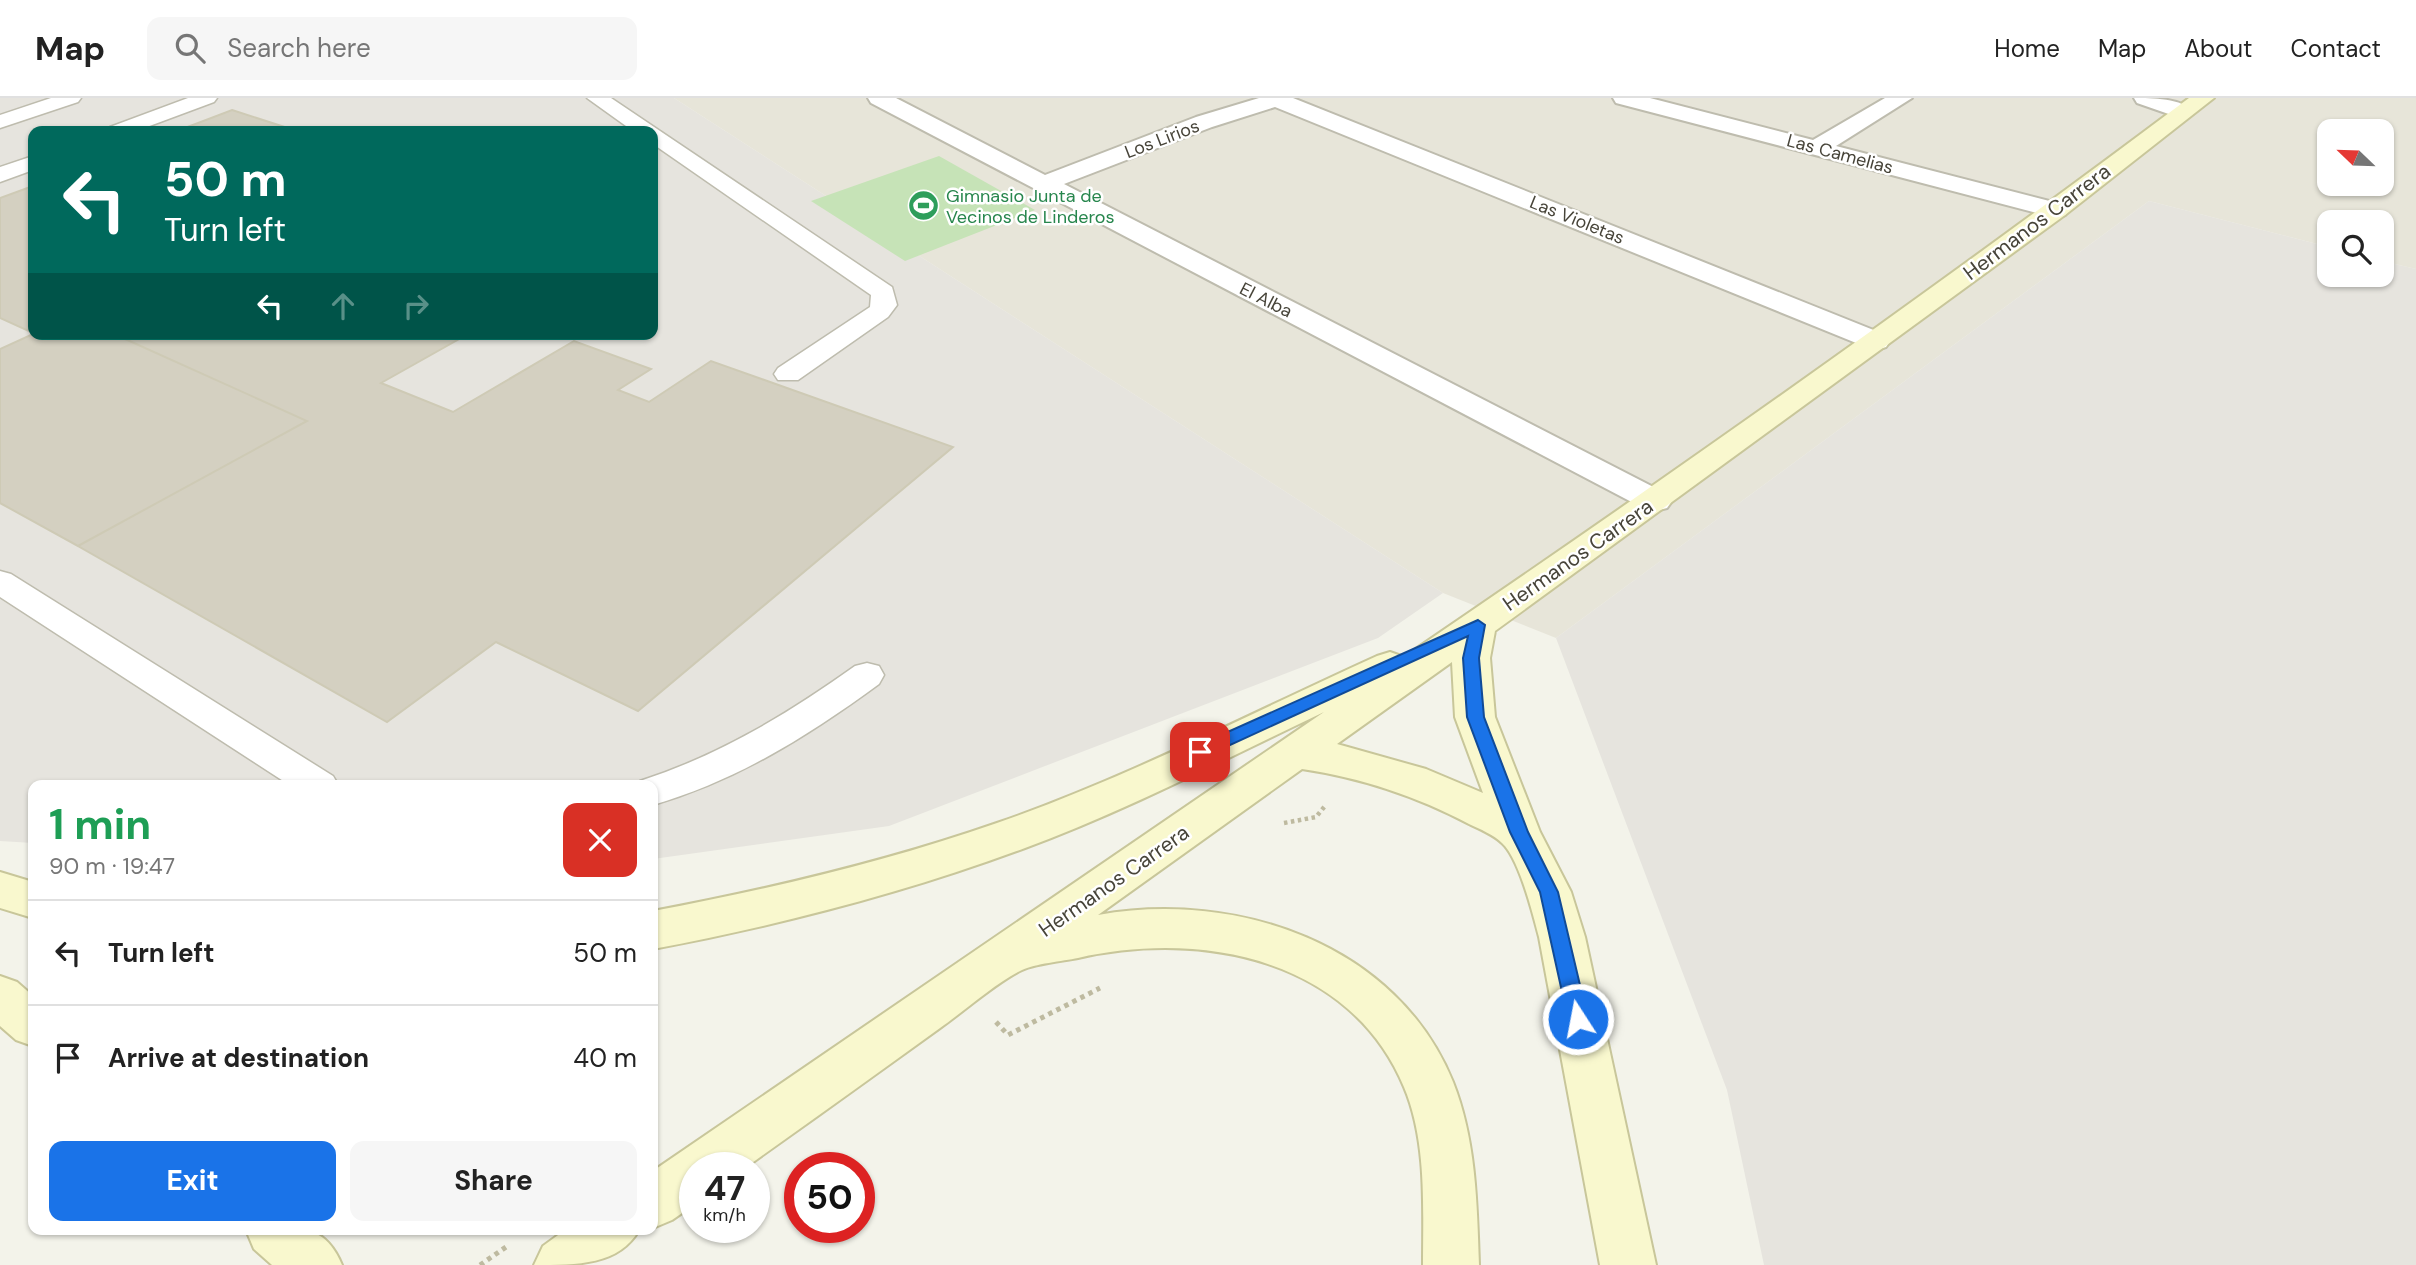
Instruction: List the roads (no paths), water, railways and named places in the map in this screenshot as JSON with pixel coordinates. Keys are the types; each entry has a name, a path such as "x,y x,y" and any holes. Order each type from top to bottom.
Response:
{"main road":[{"name":"Hermanos Carrera","path":"725,1152 1010,955 1654,501 2056,210 2193,105"},
{"path":"1478,625 1471,658 1475,717 1519,832 1549,892 1562,937 1628,1265"},
{"path":"658,929 755,911 853,886 1010,836 1102,799 1478,625"},
{"path":"1295,753 1364,764 1398,773 1480,808 1519,832"},
{"path":"0,890 28,898"},
{"path":"1010,955 1101,934 1144,928 1192,928 1245,935 1290,950 1325,967 1357,989 1387,1016 1411,1048 1428,1083 1438,1122 1450,1194 1451,1265"},
{"path":"0,997 28,1021"},
{"path":"658,1199 679,1184"},
{"path":"279,1235 314,1265"},
{"path":"565,1263 605,1235"}],"street":[{"name":"El Alba","path":"879,98 1654,501"},
{"name":"Las Camelias","path":"1624,98 2056,210"},
{"path":"1667,109 1689,98"},
{"path":"1816,148 1901,98"},
{"path":"2146,98 2193,105"},
{"name":"Los Lirios","path":"1043,184 1204,122 1280,99"},
{"name":"Las Violetas","path":"1280,99 1876,341"}],"lane":[{"path":"0,122 71,98"},
{"path":"131,126 207,98"},
{"path":"597,98 639,126"},
{"path":"658,138 883,292 884,305 872,319 788,374"},
{"path":"0,175 28,164"},
{"path":"0,582 311,780"},
{"path":"658,790 703,775 740,757 822,707 867,675"}],"place":[{"name":"Gimnasio Junta de Vecinos de Linderos","path":"923,206"}]}
